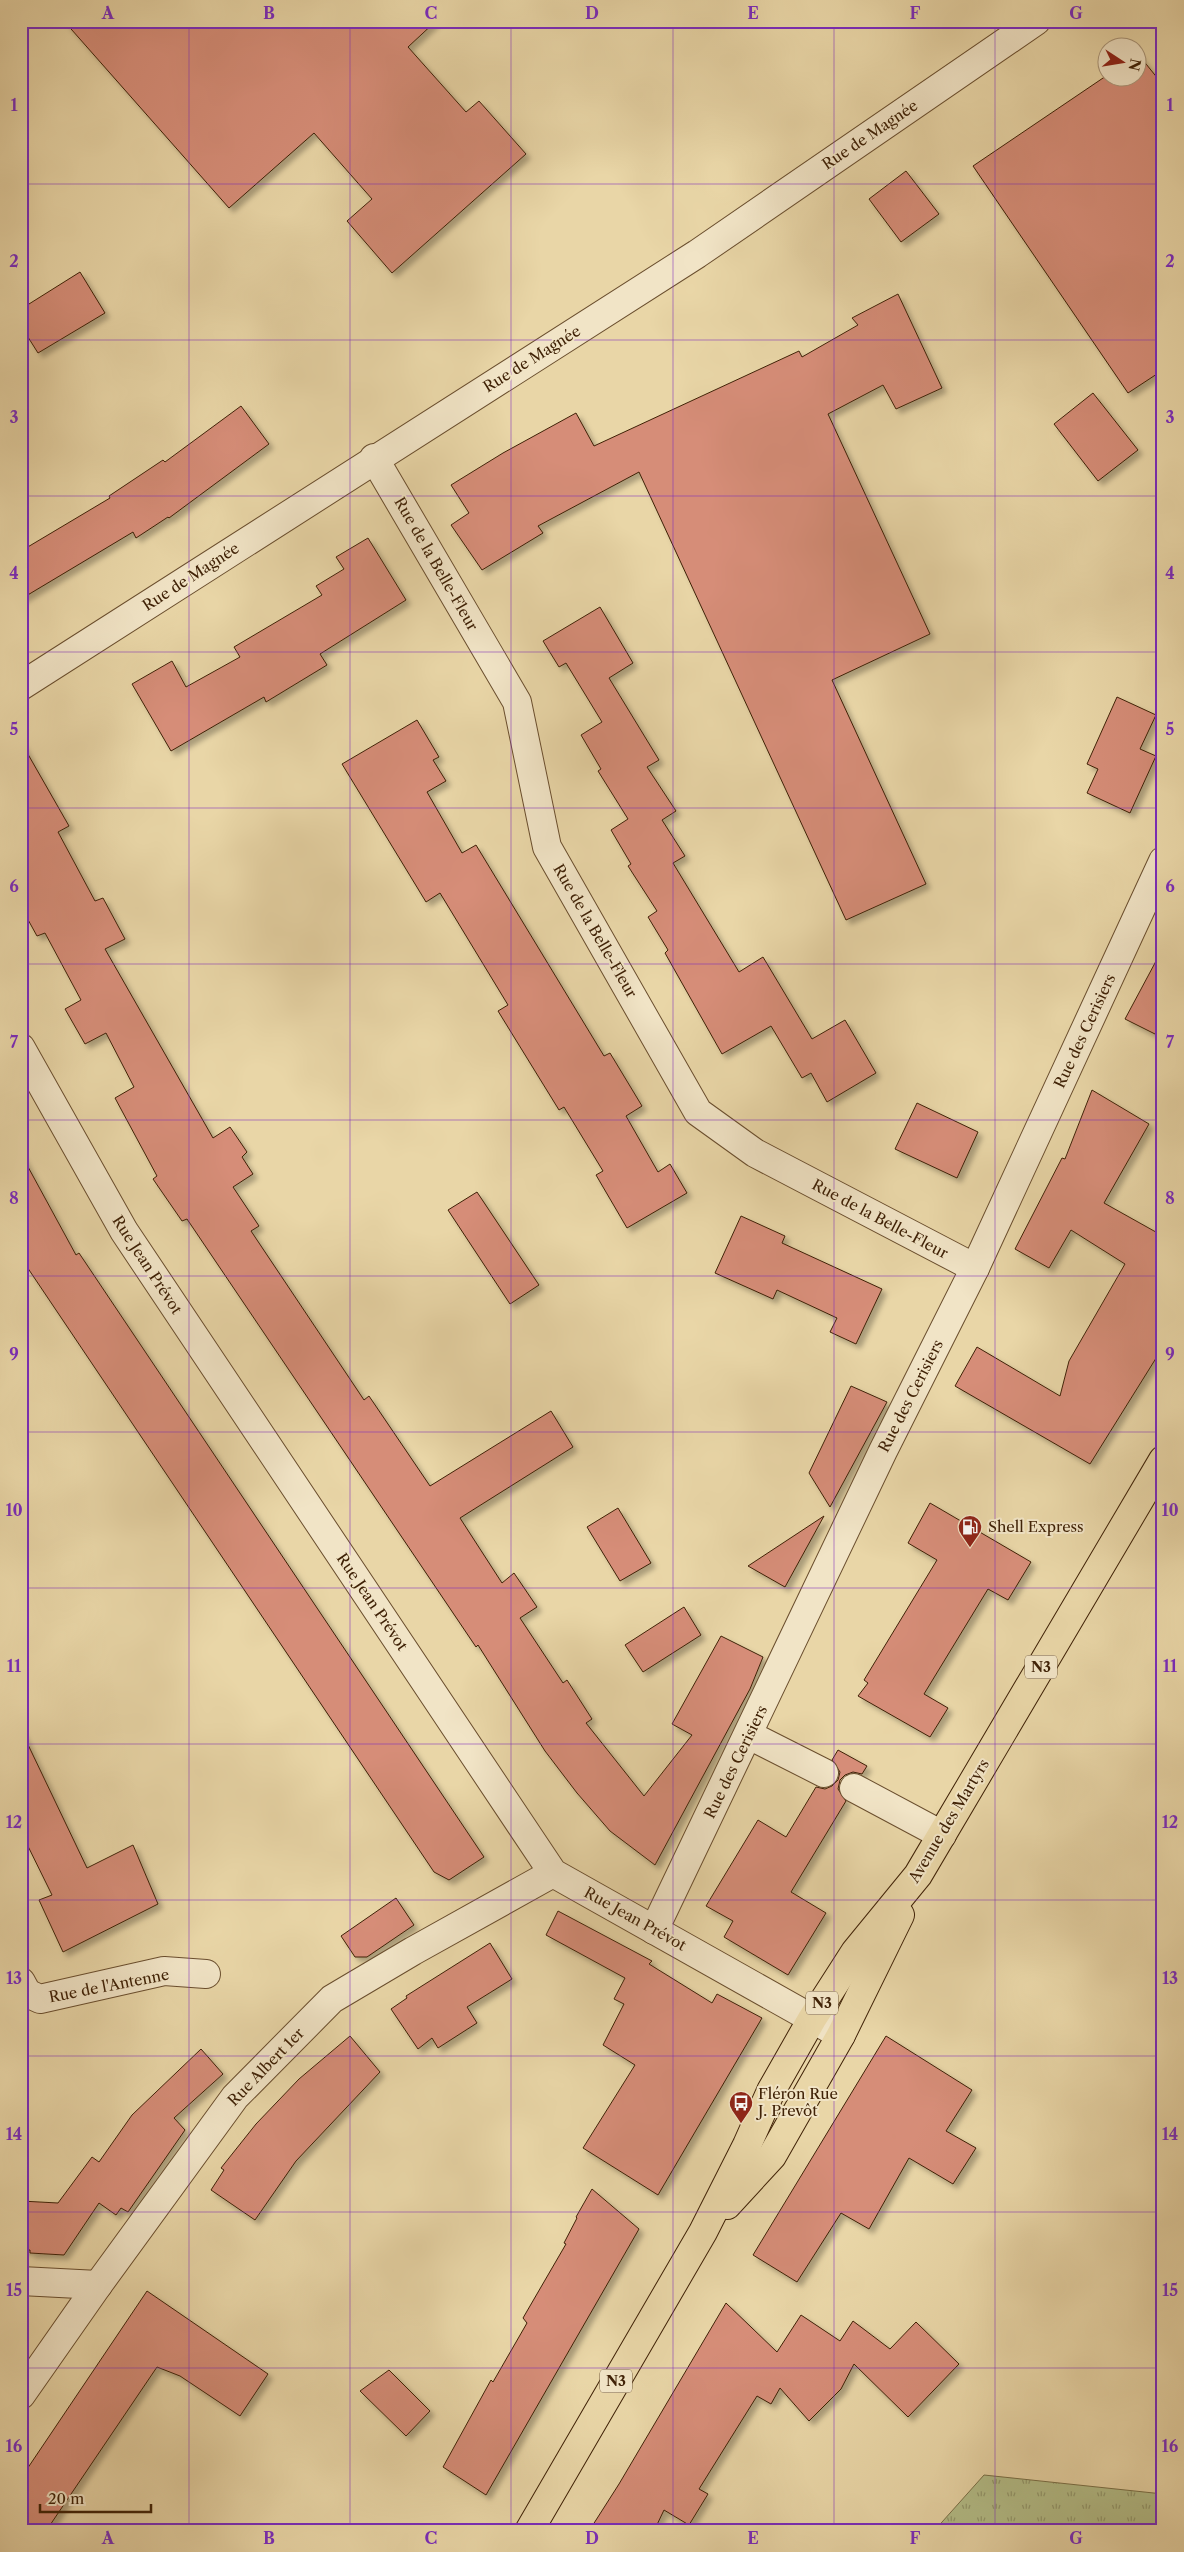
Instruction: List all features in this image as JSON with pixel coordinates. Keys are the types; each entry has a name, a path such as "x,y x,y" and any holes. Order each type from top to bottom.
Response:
{"main road":[{"name":"Avenue des Martyrs","path":"703,2232 772,2156 840,2035 942,1835 1163,1460"},
{"name":"Avenue des Martyrs","path":"529,2531 703,2232 747,2145 771,2091 812,2019 855,1952 917,1881"}],"street":[{"name":"Rue de Magnée","path":"21,686 374,458 697,254 1036,21"},
{"name":"Rue de la Belle-Fleur","path":"374,458 517,702 547,847 698,1112 755,1153 975,1268"},
{"name":"Rue des Cerisiers","path":"654,1930 749,1735 883,1451 975,1268 1163,861"},
{"name":"Rue Jean Prévot","path":"21,1048 124,1231 553,1873 840,2035"},
{"path":"749,1735 824,1773"},
{"path":"854,1788 942,1835"},
{"name":"Rue Albert 1er","path":"21,2395 98,2285 235,2097 332,1999 413,1951 553,1873"},
{"name":"Rue de l'Antenne","path":"21,1982 27,1993 40,2000 164,1971 206,1974"},
{"path":"21,2281 98,2285"}],"green space":[{"path":"984,2475 1163,2494 1163,2531 934,2531"}],"building":[{"path":"64,21 436,21 408,47 466,112 479,101 526,154 392,273 347,221 372,199 314,133 229,208"},
{"path":"1146,64 1163,85 1163,370 1128,393 973,166 1096,83 1096,88 1146,88"},
{"path":"906,171 939,214 901,242 869,199"},
{"path":"80,272 105,313 38,353 21,326 21,309"},
{"path":"898,294 942,388 896,409 883,385 828,414 930,634 832,680 926,884 846,920 639,472 538,526 543,533 482,570 451,525 469,513 451,485 503,453 576,413 594,446 799,351 802,357 858,325 852,318"},
{"path":"1093,393 1138,450 1098,481 1054,424"},
{"path":"241,406 269,444 169,518 136,538 133,532 21,599 21,551 110,498 109,496 163,460 165,462"},
{"path":"368,538 406,600 320,654 327,665 266,702 264,697 171,751 132,684 172,661 186,687 240,657 234,647 322,595 316,586 344,569 336,557"},
{"path":"600,607 633,663 609,678 659,760 647,767 676,811 662,820 685,856 673,863 739,972 763,957 812,1039 845,1020 876,1073 827,1102 811,1073 802,1078 771,1026 722,1054 665,953 668,950 648,917 657,911 628,866 631,864 611,830 628,819 598,771 601,769 581,735 602,722 566,663 559,667 543,641"},
{"path":"1117,697 1156,715 1140,749 1156,756 1130,813 1087,793 1098,769 1087,764"},
{"path":"417,720 439,757 433,760 446,781 427,792 462,853 476,845 604,1056 610,1053 642,1106 626,1116 658,1172 670,1164 687,1193 627,1228 596,1175 603,1171 564,1107 559,1110 498,1011 508,1005 440,893 426,902 342,764"},
{"path":"21,742 69,826 58,832 95,901 103,898 125,939 105,949 213,1138 230,1127 247,1152 242,1157 253,1174 233,1187 259,1226 251,1231 364,1400 369,1396 430,1486 551,1411 573,1447 460,1518 502,1583 514,1573 537,1607 520,1618 563,1683 567,1680 592,1719 586,1723 644,1796 692,1735 672,1724 721,1636 763,1657 750,1689 655,1865 610,1831 577,1793 545,1751 478,1645 476,1647 187,1219 182,1221 153,1179 157,1176 115,1098 134,1087 106,1033 85,1044 65,1009 81,1000 45,933 37,936 21,907"},
{"path":"1163,948 1163,1038 1125,1019"},
{"path":"1092,1090 1149,1124 1104,1203 1163,1236 1163,1347 1090,1464 955,1386 977,1347 1060,1396 1069,1361 1125,1264 1071,1230 1049,1268 1015,1249 1062,1158 1065,1159"},
{"path":"917,1103 978,1132 957,1178 895,1149"},
{"path":"21,1154 76,1255 79,1253 484,1857 449,1880 434,1872 21,1258"},
{"path":"477,1192 539,1285 510,1304 448,1210"},
{"path":"741,1216 785,1236 782,1243 882,1289 856,1344 830,1332 837,1318 777,1290 773,1299 715,1273"},
{"path":"851,1386 887,1402 830,1507 809,1473"},
{"path":"930,1503 1031,1562 1008,1600 988,1589 924,1694 948,1708 930,1737 858,1696 868,1683 864,1680 937,1560 908,1543"},
{"path":"618,1508 651,1563 620,1581 587,1527"},
{"path":"824,1516 785,1587 748,1566"},
{"path":"684,1607 701,1635 643,1672 625,1645"},
{"path":"21,1730 87,1868 133,1845 158,1904 63,1952 39,1900 52,1895 21,1832"},
{"path":"838,1750 867,1766 862,1774 853,1772 845,1775 840,1780 838,1789 846,1801 791,1892 826,1913 788,1975 724,1937 733,1921 706,1906 758,1820 786,1837 816,1787 825,1789 832,1786 838,1780 840,1772 832,1760"},
{"path":"396,1898 414,1925 367,1957 355,1957 341,1936"},
{"path":"558,1911 652,1961 649,1964 712,2003 717,1994 762,2018 658,2195 583,2148 635,2065 603,2045 624,2004 614,1999 625,1978 546,1935"},
{"path":"490,1943 512,1979 467,2007 477,2023 438,2048 432,2038 418,2049 391,2009 407,1998 406,1996"},
{"path":"350,2036 380,2072 296,2161 255,2220 211,2190 224,2170 221,2168 256,2124 299,2079"},
{"path":"886,2036 972,2090 946,2131 976,2148 953,2184 909,2158 869,2229 841,2213 797,2282 753,2255"},
{"path":"201,2049 223,2074 174,2118 185,2130 128,2212 121,2208 116,2215 99,2203 64,2255 30,2253 30,2250 21,2250 21,2201 58,2203 92,2157 99,2162 132,2115"},
{"path":"592,2189 639,2229 486,2495 443,2467 491,2380 493,2382 527,2323 523,2318 566,2244 564,2243 576,2217"},
{"path":"147,2291 268,2374 240,2416 180,2376 157,2367 46,2531 21,2531 21,2478"},
{"path":"726,2303 777,2352 801,2315 840,2341 853,2321 890,2349 916,2322 959,2364 908,2417 854,2364 841,2389 809,2421 780,2388 771,2404 757,2396 699,2489 708,2494 689,2525 664,2510 654,2531 589,2531 619,2484"},
{"path":"389,2370 430,2411 406,2436 360,2391"}],"place":[{"name":"Shell Express","path":"970,1548"},
{"name":"Fléron Rue J. Prevôt","path":"741,2124"}]}
